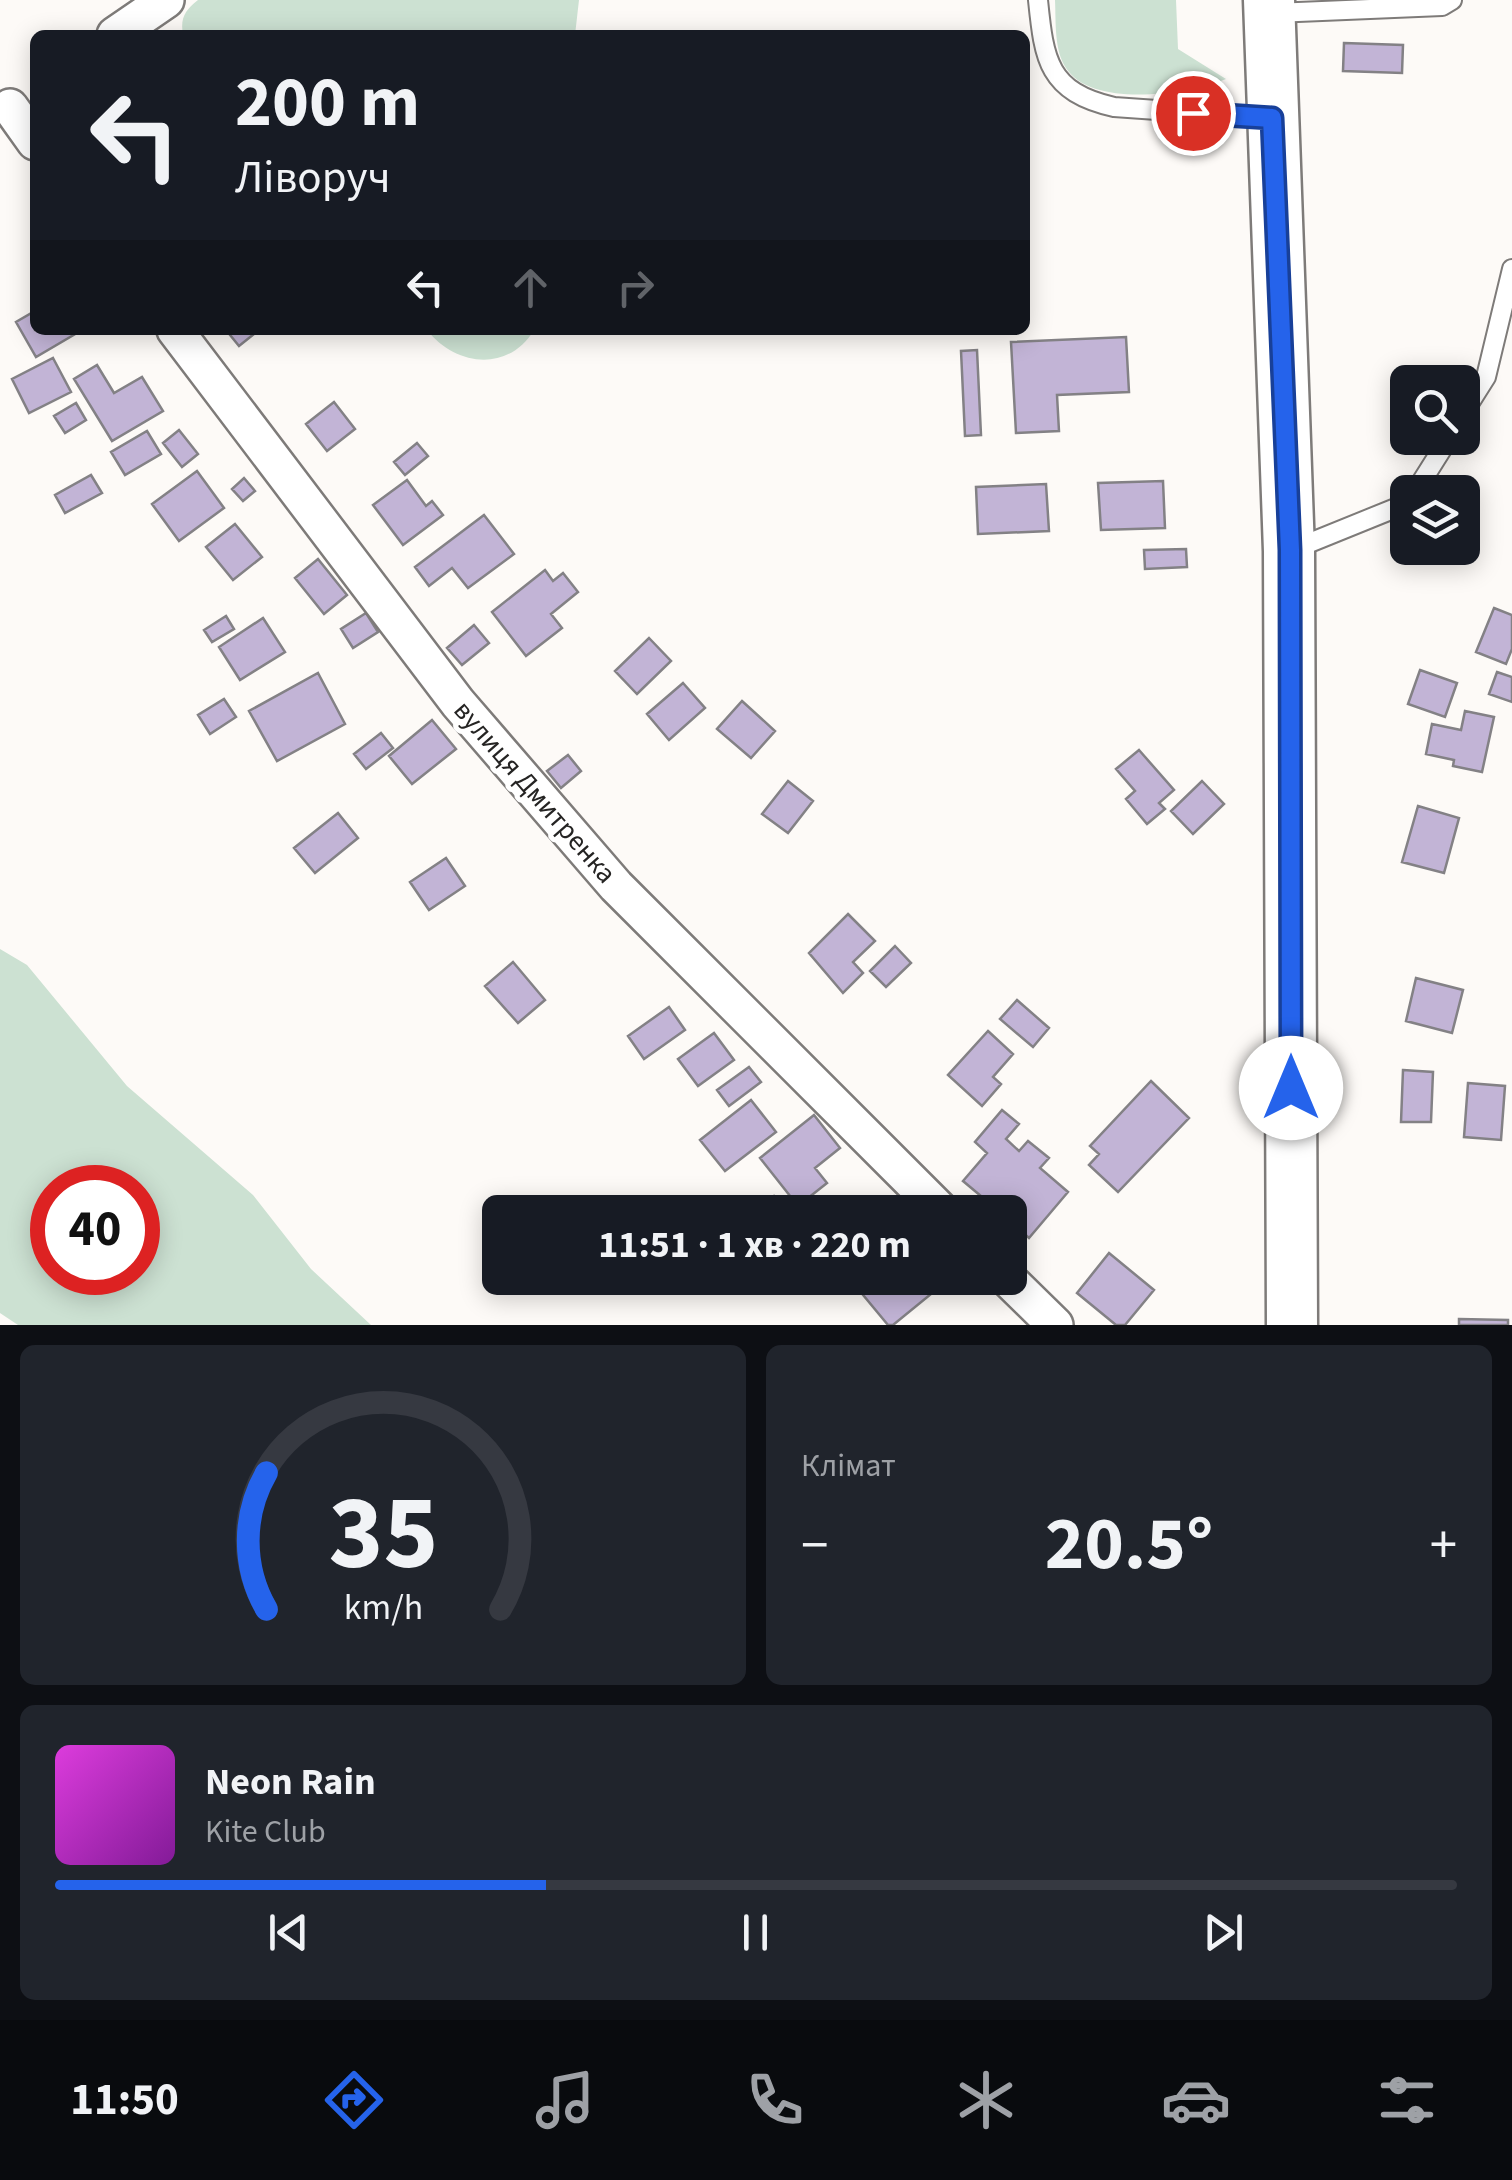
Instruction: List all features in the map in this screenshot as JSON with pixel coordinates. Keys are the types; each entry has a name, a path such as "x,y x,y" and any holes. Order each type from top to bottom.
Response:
{"street":[{"path":"128,19 166,0"},
{"path":"1269,7 1290,550 1292,1325"},
{"path":"15,102 30,132"},
{"name":"вулиця Дмитренка","path":"178,335 458,703 616,886 925,1195"},
{"path":"1024,1295 1055,1325"}],"lane":[{"path":"1038,0 1043,54 1054,74 1071,91 1091,102 1272,118"},
{"path":"1269,7 1442,6 1452,0"},
{"path":"1480,386 1486,376 1512,269"},
{"path":"1290,550 1390,511"}],"green space":[{"path":"198,0 579,0 576,30 183,30 184,15"},
{"path":"1055,0 1176,0 1178,49 1226,79 1142,95 1097,89 1079,81 1066,68 1059,53"},
{"path":"432,335 530,335 511,353 482,360 452,352"},
{"path":"0,949 27,965 127,1086 253,1195 311,1269 371,1325 18,1325 0,1313"}],"building":[{"path":"1344,43 1403,45 1402,73 1343,71"},
{"path":"30,314 30,335 73,335 36,357 16,322"},
{"path":"230,335 253,335 239,346"},
{"path":"1126,337 1129,392 1057,395 1059,431 1016,433 1011,342"},
{"path":"977,350 981,435 965,436 961,351"},
{"path":"53,358 71,392 29,413 12,379"},
{"path":"97,365 114,393 142,377 163,411 112,441 74,379"},
{"path":"334,402 355,429 327,451 306,424"},
{"path":"76,403 86,420 65,433 54,416"},
{"path":"179,430 198,454 182,467 163,443"},
{"path":"147,431 161,454 125,475 111,452"},
{"path":"417,443 428,456 405,475 394,462"},
{"path":"197,471 224,508 179,541 152,504"},
{"path":"91,475 102,493 65,513 55,495"},
{"path":"244,478 255,491 243,501 232,489"},
{"path":"407,480 426,506 432,501 443,515 403,545 373,505"},
{"path":"1163,481 1165,528 1101,530 1098,483"},
{"path":"1046,484 1049,531 978,534 976,487"},
{"path":"484,515 514,554 468,588 452,568 429,586 415,567"},
{"path":"235,524 262,557 233,580 206,547"},
{"path":"1186,549 1187,567 1145,569 1144,550"},
{"path":"318,559 347,595 324,614 295,578"},
{"path":"545,570 553,581 563,573 578,592 551,614 562,628 526,656 492,612"},
{"path":"1494,608 1512,615 1512,649 1506,664 1476,652"},
{"path":"366,613 378,632 353,648 341,629"},
{"path":"226,616 234,629 212,642 204,630"},
{"path":"263,618 285,652 240,680 219,647"},
{"path":"474,625 489,643 462,665 447,648"},
{"path":"649,638 671,661 637,694 615,671"},
{"path":"1420,670 1457,683 1445,717 1408,704"},
{"path":"1497,672 1512,677 1512,702 1489,694"},
{"path":"318,673 345,724 277,761 249,711"},
{"path":"683,683 705,708 669,740 647,714"},
{"path":"224,699 236,717 210,734 198,715"},
{"path":"742,701 775,731 751,758 717,729"},
{"path":"1465,711 1494,717 1482,772 1453,766 1454,760 1426,754 1432,724 1461,730"},
{"path":"432,720 456,749 412,784 389,756"},
{"path":"381,733 393,748 366,769 354,754"},
{"path":"1139,750 1174,790 1159,803 1165,809 1147,824 1126,799 1135,791 1116,769"},
{"path":"568,755 581,771 561,788 547,771"},
{"path":"788,781 813,801 788,833 762,814"},
{"path":"1202,781 1224,804 1193,834 1171,811"},
{"path":"1418,806 1459,818 1444,873 1402,862"},
{"path":"338,813 358,838 315,873 294,848"},
{"path":"446,858 465,886 429,910 410,882"},
{"path":"848,914 875,941 853,962 863,973 843,993 809,953"},
{"path":"895,946 911,963 886,987 870,971"},
{"path":"513,962 545,1000 518,1023 485,986"},
{"path":"1416,978 1463,990 1452,1033 1406,1021"},
{"path":"1017,1000 1049,1028 1033,1047 1000,1019"},
{"path":"669,1007 685,1030 644,1059 628,1036"},
{"path":"988,1031 1013,1054 993,1077 1001,1084 982,1106 948,1075"},
{"path":"714,1033 734,1060 698,1086 678,1059"},
{"path":"749,1067 761,1082 729,1106 717,1090"},
{"path":"1403,1070 1433,1072 1431,1122 1401,1122"},
{"path":"1151,1081 1189,1118 1118,1192 1089,1165 1099,1154 1090,1146"},
{"path":"1468,1083 1505,1086 1501,1140 1464,1137"},
{"path":"751,1100 776,1132 725,1171 700,1140"},
{"path":"1002,1110 1019,1124 1006,1139 1019,1151 1028,1141 1049,1158 1040,1168 1068,1192 1029,1238 1027,1195 980,1195 963,1181 987,1153 975,1142"},
{"path":"814,1115 840,1148 815,1168 827,1183 812,1195 789,1195 760,1158"},
{"path":"1109,1253 1154,1290 1125,1325 1116,1325 1077,1293"},
{"path":"863,1295 930,1295 893,1325 888,1325"},
{"path":"1459,1319 1508,1320 1508,1325 1459,1325"}],"route":[{"path":"1193,113 1272,118 1290,550 1291,1088"}]}
